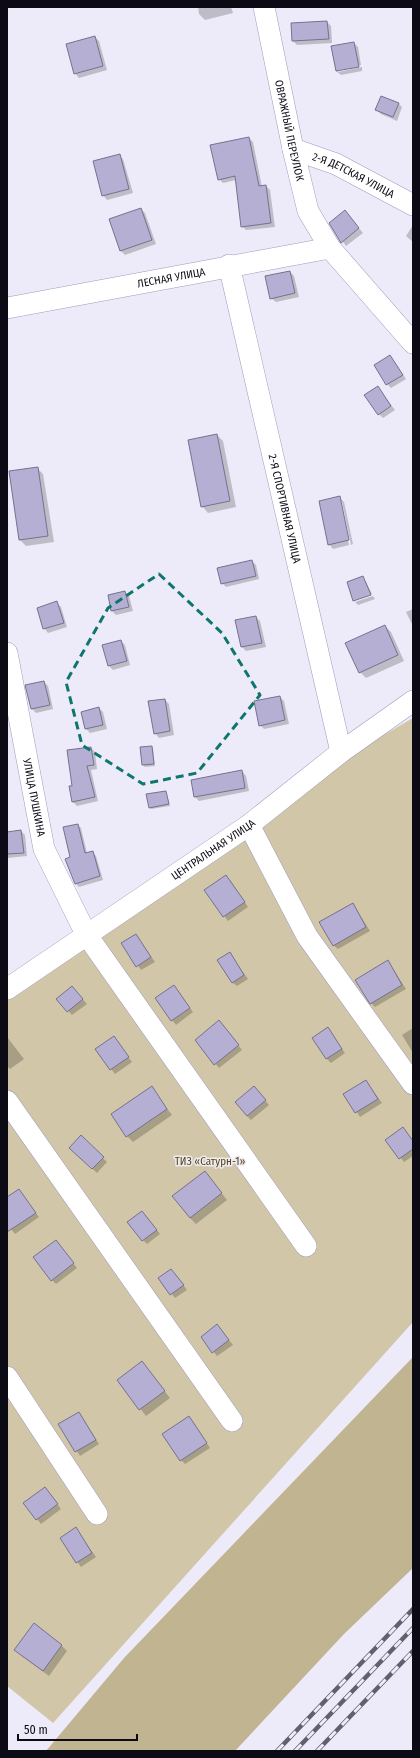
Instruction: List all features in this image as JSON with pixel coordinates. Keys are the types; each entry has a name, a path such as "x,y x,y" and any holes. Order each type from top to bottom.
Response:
{"street":[{"name":"ОВРАЖНЫЙ ПЕРЕУЛОК","path":"264,7 293,149 308,211 333,249 413,343"},
{"name":"2-Я ДЕТСКАЯ УЛИЦА","path":"293,149 336,164 413,205"},
{"name":"ЛЕСНАЯ УЛИЦА","path":"7,308 229,265 333,249"},
{"name":"2-Я СПОРТИВНАЯ УЛИЦА","path":"229,265 341,752"},
{"name":"УЛИЦА ПУШКИНА","path":"7,653 44,849 86,934 306,1246"},
{"name":"ЦЕНТРАЛЬНАЯ УЛИЦА","path":"7,989 86,934 249,825 341,752 413,701"},
{"path":"249,825 307,936 413,1084"},
{"path":"7,1101 232,1421"},
{"path":"7,1377 97,1514"}],"highlighted area":[{"path":"159,574 222,633 260,695 197,773 143,784 82,745 66,682 108,608"}],"green space":[{"name":"ТИЗ «Сатурн-1»","path":"413,718 413,1322 53,1723 7,1686 7,1001 76,950 363,747"}],"shaded area":[{"path":"412,1358 413,1568 344,1634 235,1751 46,1751 124,1658"}],"building":[{"path":"327,21 329,39 292,41 291,23"},
{"path":"95,36 103,66 74,74 66,44"},
{"path":"354,42 359,67 336,71 331,46"},
{"path":"381,96 399,103 393,117 375,110"},
{"path":"249,137 259,186 266,185 271,223 241,227 235,176 218,180 210,145"},
{"path":"120,154 129,189 102,196 93,161"},
{"path":"141,208 152,240 120,251 109,219"},
{"path":"345,210 359,228 341,243 329,223"},
{"path":"290,271 295,293 270,299 265,276"},
{"path":"390,355 403,375 386,385 374,365"},
{"path":"378,386 391,406 378,415 364,395"},
{"path":"217,434 230,501 201,507 188,440"},
{"path":"38,467 48,536 19,540 9,471"},
{"path":"340,496 349,540 328,545 319,501"},
{"path":"252,560 256,576 221,584 217,568"},
{"path":"363,576 371,595 353,601 347,582"},
{"path":"125,591 129,607 111,611 108,595"},
{"path":"57,601 64,623 43,629 37,608"},
{"path":"256,616 262,643 241,647 235,620"},
{"path":"385,625 398,655 359,673 345,643"},
{"path":"121,640 127,661 108,666 102,645"},
{"path":"44,681 50,705 31,709 25,685"},
{"path":"280,696 285,720 259,726 254,701"},
{"path":"165,699 170,731 154,734 148,701"},
{"path":"99,707 103,725 85,729 81,712"},
{"path":"152,746 154,764 142,765 140,747"},
{"path":"91,747 94,765 87,766 95,797 72,802 69,786 72,786 67,750"},
{"path":"242,770 245,788 194,797 191,780"},
{"path":"166,791 169,804 149,808 146,794"},
{"path":"78,824 85,853 93,851 100,876 75,884 65,859 70,857 63,827"},
{"path":"21,830 24,853 7,854 7,832"},
{"path":"226,875 245,902 223,917 204,890"},
{"path":"353,903 366,927 333,946 319,922"},
{"path":"136,934 151,957 136,967 121,943"},
{"path":"230,952 244,975 232,983 217,960"},
{"path":"388,960 402,985 370,1004 355,980"},
{"path":"174,985 190,1008 171,1021 155,998"},
{"path":"72,986 83,999 67,1012 56,999"},
{"path":"219,1020 239,1045 214,1065 195,1040"},
{"path":"328,1027 342,1049 326,1059 312,1038"},
{"path":"114,1036 129,1057 110,1070 95,1049"},
{"path":"366,1080 378,1099 355,1113 343,1094"},
{"path":"152,1086 167,1109 126,1137 111,1114"},
{"path":"254,1086 266,1100 247,1116 235,1102"},
{"path":"403,1127 413,1141 413,1149 399,1159 385,1140"},
{"path":"81,1135 104,1157 92,1169 69,1148"},
{"path":"205,1171 222,1193 190,1218 172,1196"},
{"path":"19,1189 36,1213 7,1232 7,1197"},
{"path":"142,1211 157,1230 142,1241 127,1222"},
{"path":"56,1240 74,1263 51,1281 33,1257"},
{"path":"171,1269 184,1285 170,1295 158,1278"},
{"path":"217,1324 229,1340 212,1353 201,1337"},
{"path":"142,1361 165,1391 139,1410 117,1380"},
{"path":"79,1412 96,1440 75,1452 58,1424"},
{"path":"189,1416 207,1443 180,1461 162,1434"},
{"path":"45,1487 58,1504 36,1520 23,1503"},
{"path":"76,1527 92,1553 76,1563 60,1538"},
{"path":"34,1623 62,1645 43,1671 14,1650"}],"railway":[{"path":"277,1751 413,1609"},
{"path":"295,1751 413,1628"},
{"path":"317,1751 413,1651"}]}
